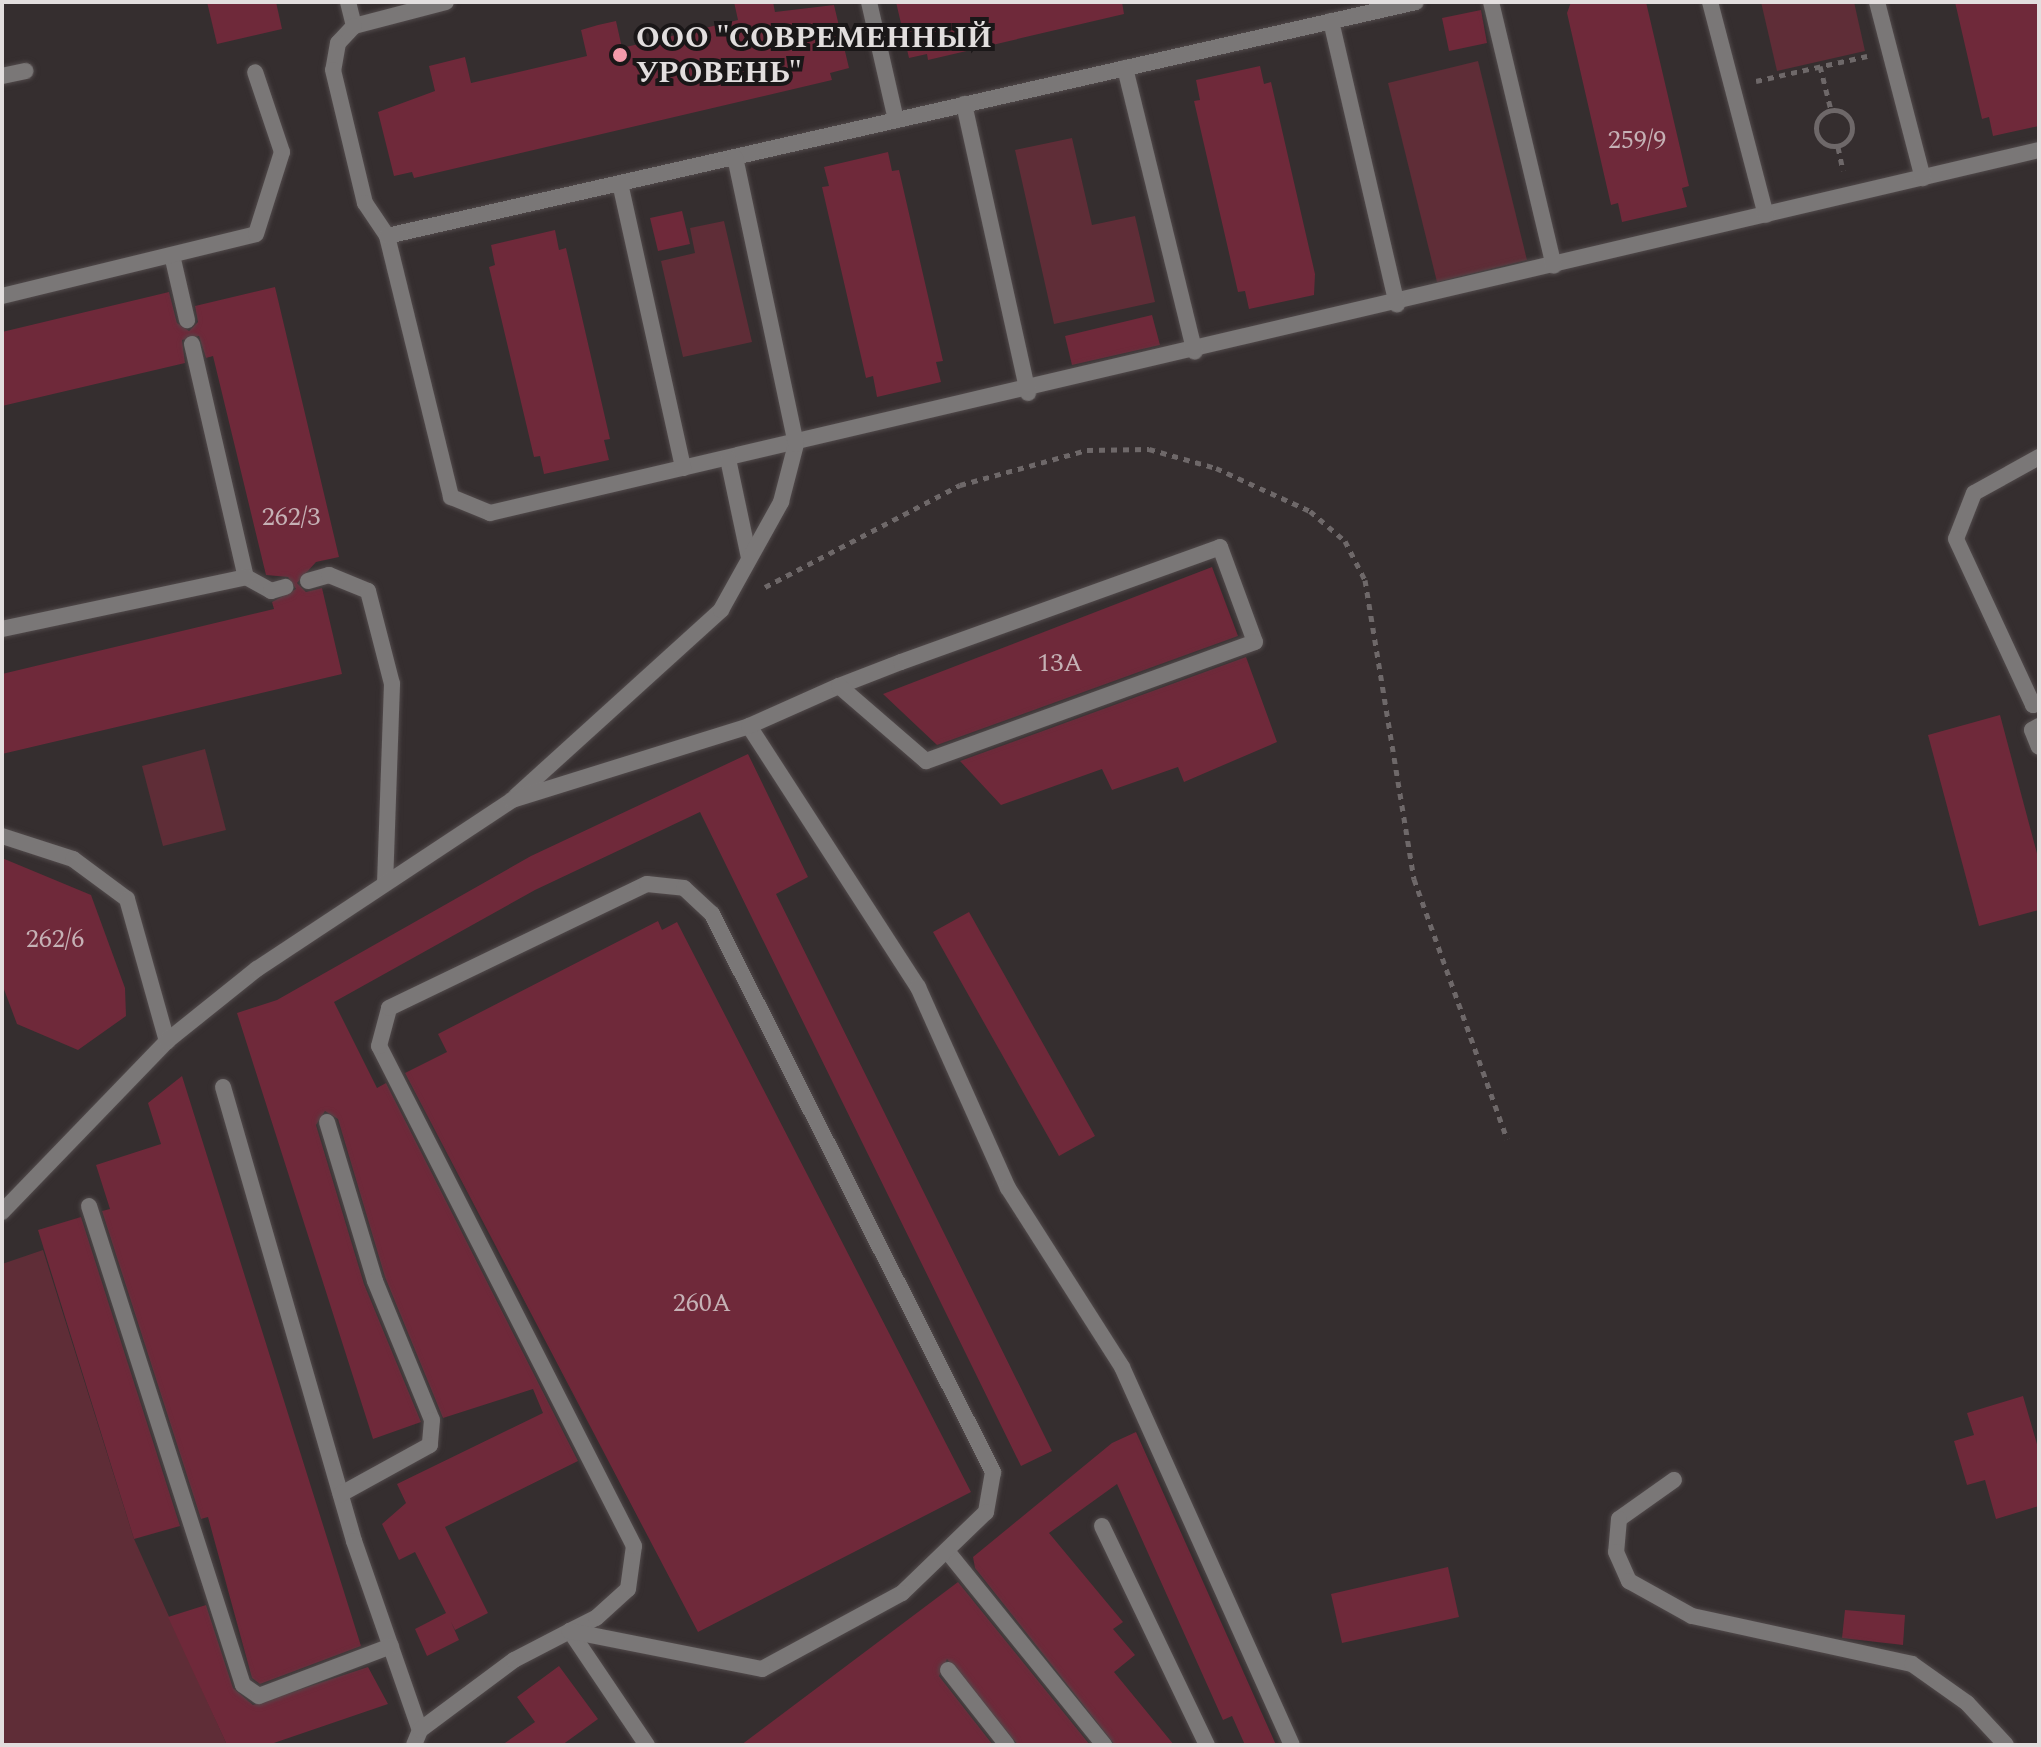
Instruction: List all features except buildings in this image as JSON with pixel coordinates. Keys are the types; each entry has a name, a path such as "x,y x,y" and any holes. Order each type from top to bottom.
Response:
{"lane":[{"path":"348,2 354,26"},
{"path":"446,2 354,26 338,43 333,70 365,203 387,236 451,497 490,513 1028,393 2039,150"},
{"path":"869,2 896,120"},
{"path":"1491,2 1554,266"},
{"path":"1710,2 1766,215"},
{"path":"1877,2 1923,178"},
{"path":"387,236 1405,3"},
{"path":"1331,21 1397,304"},
{"path":"1125,68 1195,352"},
{"path":"2,76 25,71"},
{"path":"2,296 256,234 282,152 255,72"},
{"path":"964,104 1028,393"},
{"path":"2,1212 167,1041 385,883 512,800 721,610 781,502 796,444 735,157"},
{"path":"620,183 683,468"},
{"path":"172,255 187,320"},
{"path":"192,344 246,577"},
{"path":"2039,457 1974,493 1956,539 2033,705 2039,702"},
{"path":"728,459 749,558"},
{"path":"512,800 749,726 839,686 1220,547 1255,642 926,761 839,686"},
{"path":"308,581 329,575 368,591 392,684 385,883"},
{"path":"2,629 246,577 271,591 285,587"},
{"path":"749,726 918,987 1008,1188 1122,1367 1292,1745"},
{"path":"2039,726 2032,730 2039,747"},
{"path":"2,836 73,859 127,899 167,1041"},
{"path":"223,1087 341,1494 391,1646 417,1738 514,1660 570,1631 628,1589 634,1546 379,1046 389,1008 647,884 684,888 712,914 993,1472 986,1512 902,1593 762,1669 570,1631"},
{"path":"327,1122 375,1281 432,1420 430,1445 341,1494"},
{"path":"89,1206 243,1685 259,1696 391,1646"},
{"path":"1674,1480 1619,1519 1616,1552 1629,1581 1692,1616 1912,1664 1967,1703 2006,1745"},
{"path":"1102,1526 1207,1745"},
{"path":"947,1551 1104,1745"},
{"path":"570,1631 647,1745"},
{"path":"948,1670 1007,1745"}],"path":[{"path":"1732,87 1890,50"},
{"path":"1820,66 1831,110"},
{"path":"1831,110 1842,111 1853,131 1838,147 1818,138 1815,127 1831,110"}],"shaded area":[{"path":"1761,2 1854,2 1865,51 1777,71"},
{"path":"1478,61 1527,260 1437,282 1388,83"},
{"path":"1072,138 1092,225 1135,216 1155,302 1054,324 1015,150"},
{"path":"724,221 752,342 683,357 661,261 695,253 690,228"},
{"path":"205,749 226,830 163,846 142,766"},
{"path":"43,1250 134,1539 227,1745 2,1745 2,1264"}],"place":[{"name":"ООО \"СОВРЕМЕННЫЙ УРОВЕНЬ\"","path":"620,55"}]}
